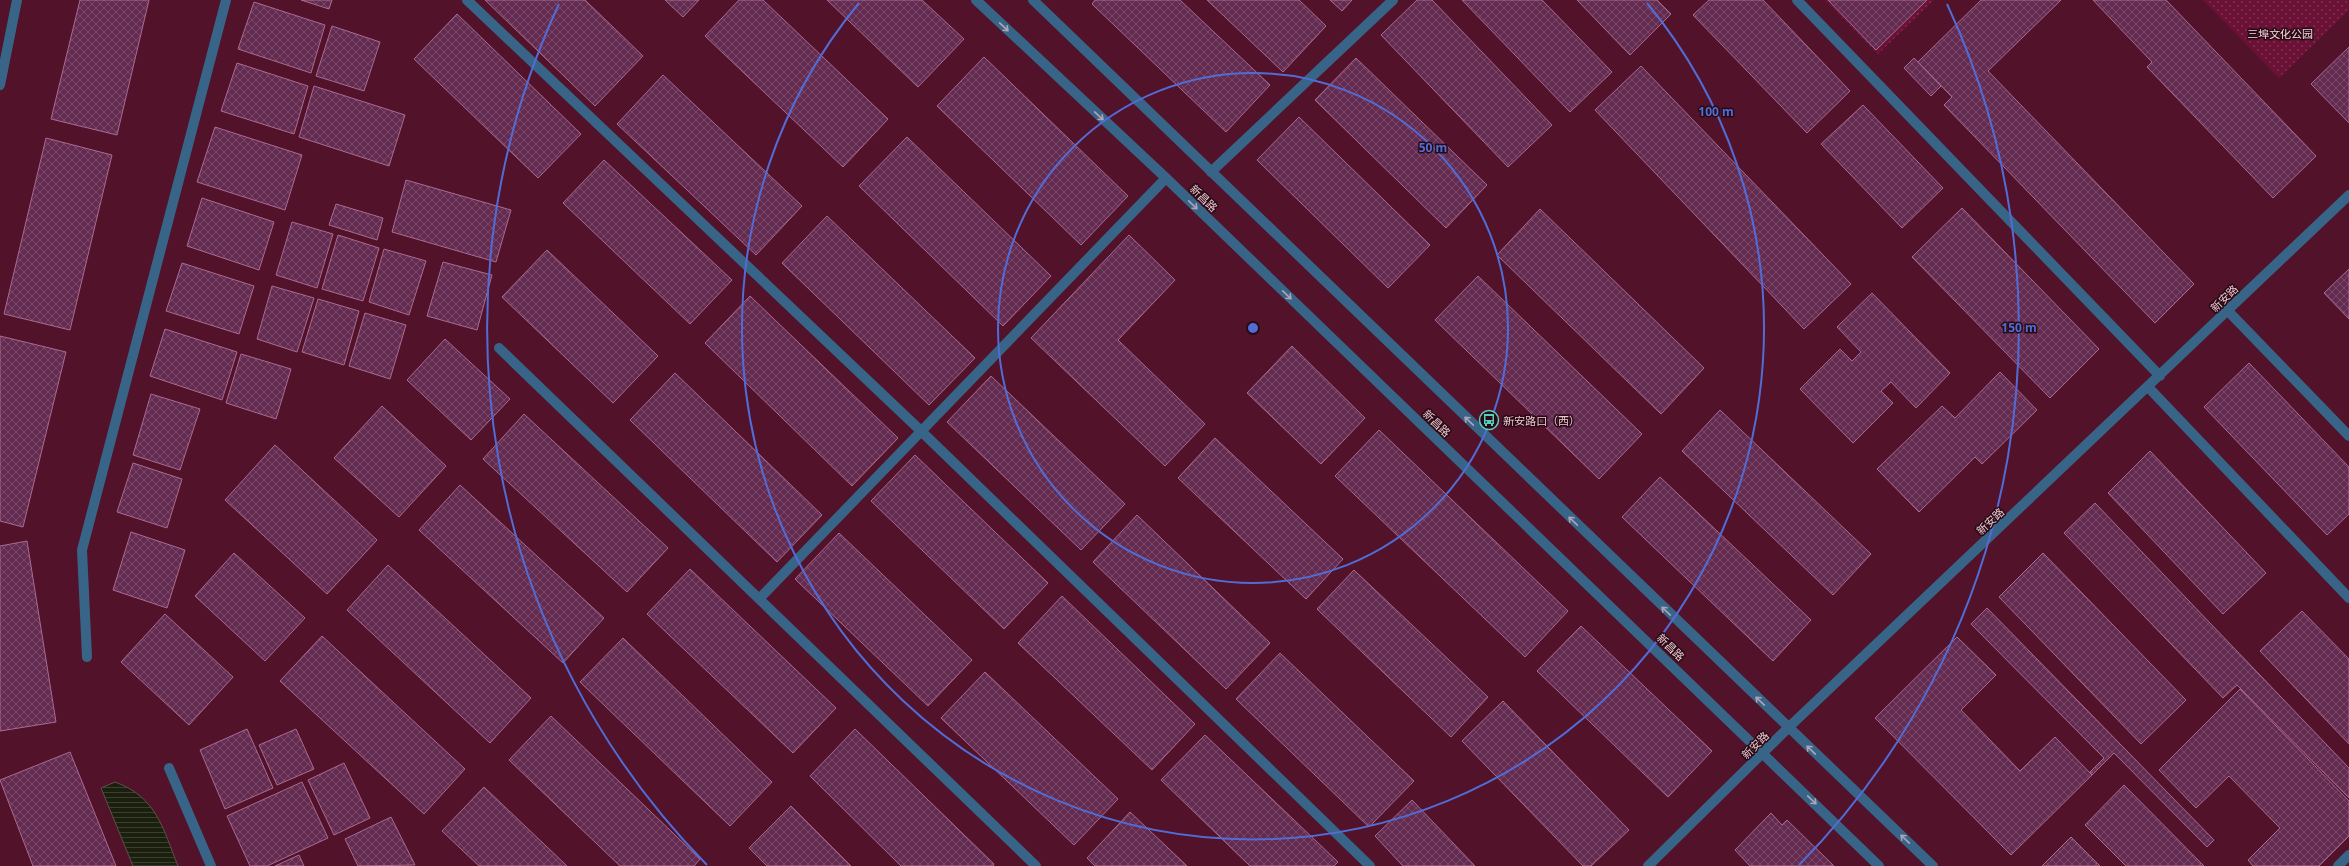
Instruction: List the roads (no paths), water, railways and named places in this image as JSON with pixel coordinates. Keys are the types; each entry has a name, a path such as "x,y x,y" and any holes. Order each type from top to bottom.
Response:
{"street":[{"path":"0,85 17,0"},
{"path":"87,657 82,550 226,0"},
{"path":"467,0 921,430 1370,866"},
{"name":"新昌路","path":"976,0 1166,178 1764,753 1879,866"},
{"name":"新昌路","path":"1033,0 1933,866"},
{"path":"1211,172 1393,0"},
{"path":"1797,0 2160,376"},
{"path":"759,599 1166,178"},
{"name":"新安路","path":"1648,866 1788,728 2148,388 2349,195"},
{"path":"2228,311 2349,436"},
{"path":"499,348 1036,866"},
{"path":"2148,388 2349,598"},
{"path":"169,768 211,866"},
{"path":"2338,866 2349,855"}],"place":[{"name":"新安路口（西）","path":"1489,420"}],"park label":[{"name":"三埠文化公园","path":"2280,33"}]}
